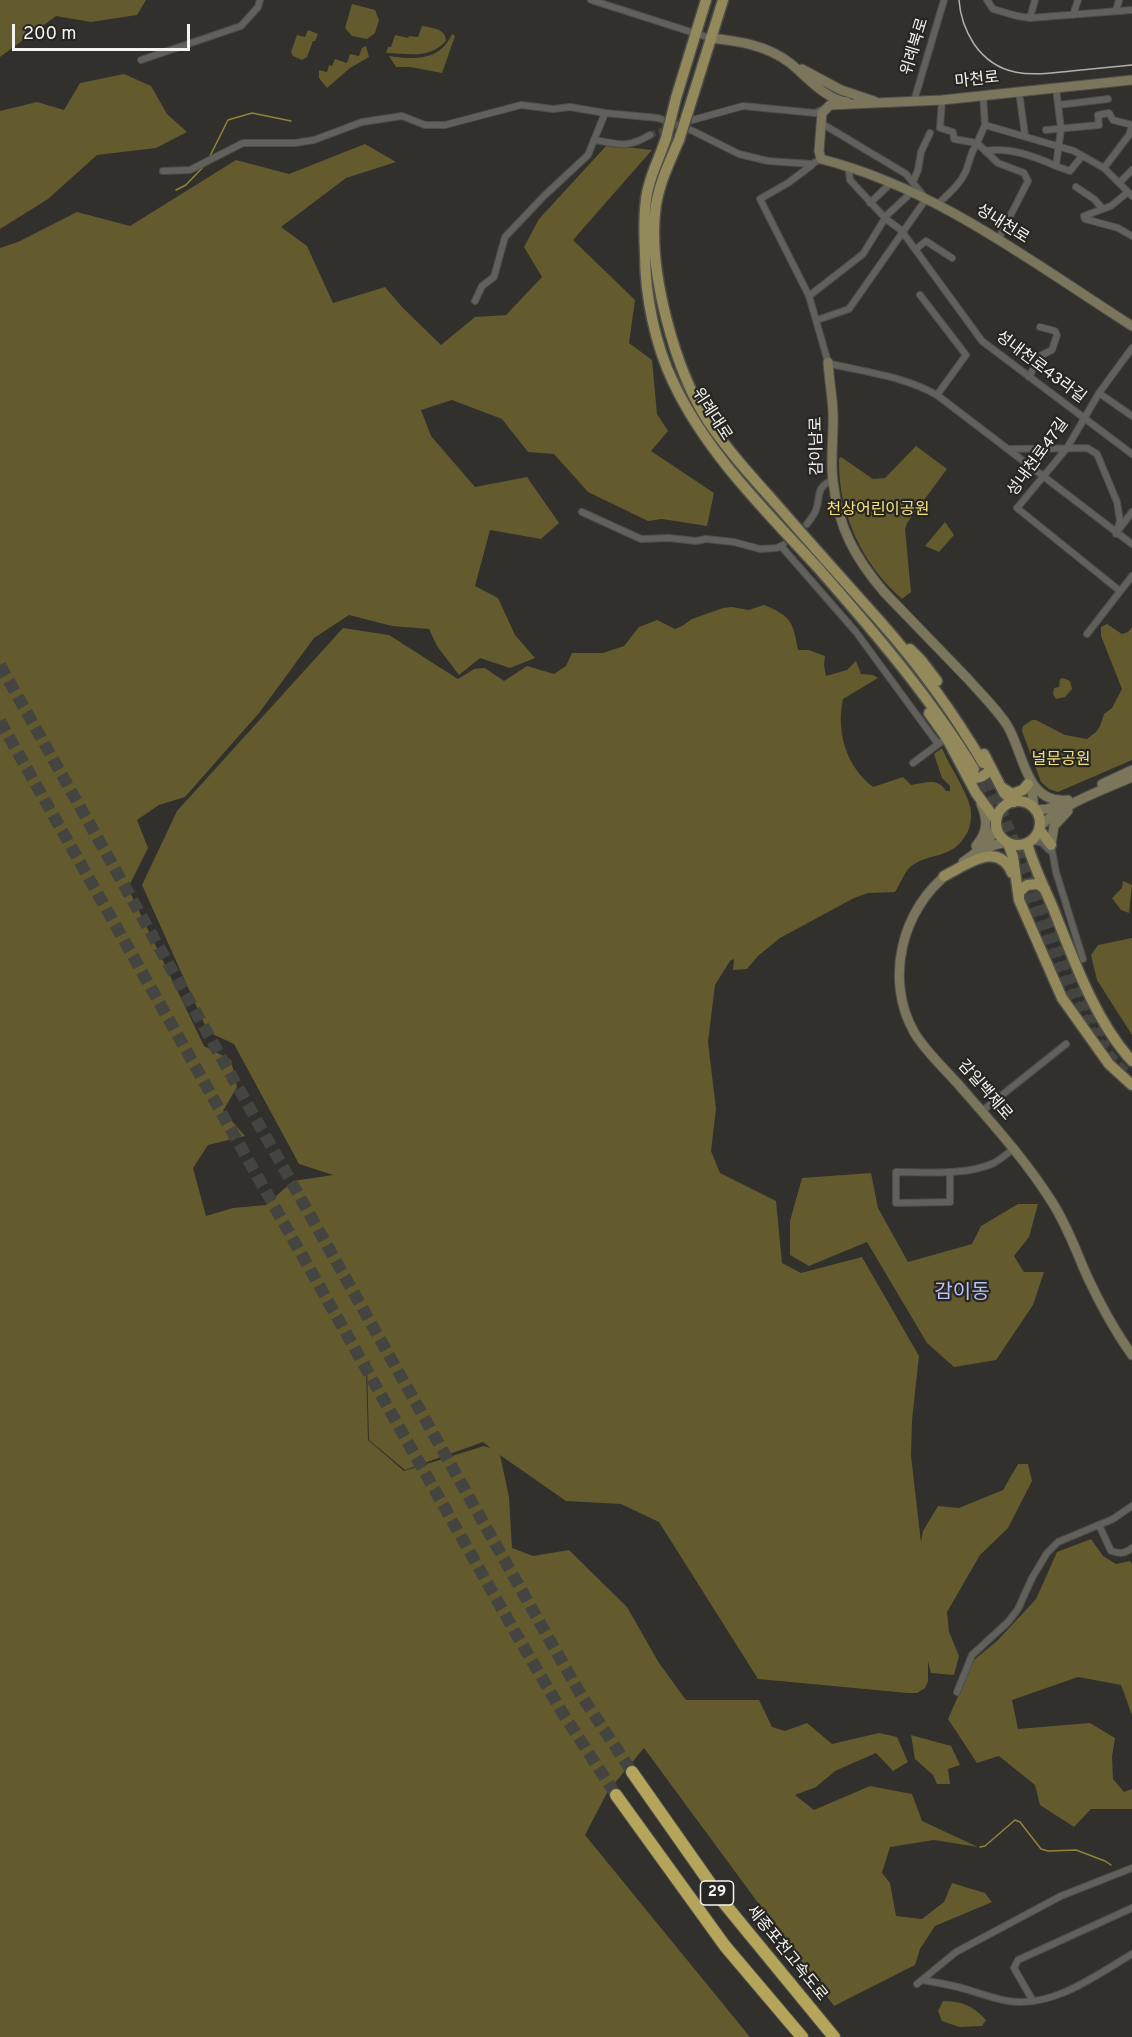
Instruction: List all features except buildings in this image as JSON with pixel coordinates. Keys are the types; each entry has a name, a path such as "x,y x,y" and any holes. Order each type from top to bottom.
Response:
{"highway":[{"name":"세종포천고속도로","path":"632,1772 724,1903 834,2037"},
{"name":"29","path":"616,1795 725,1946 802,2037"}],"main road":[{"name":"위례대로","path":"706,0 666,138 648,186 644,231 645,276 652,318 661,352 674,384 697,425 726,465 871,629 978,768"},
{"name":"위례대로","path":"723,0 679,140 663,175 655,212 655,244 662,305 684,374 707,419 735,458 881,622 921,660 942,687 969,725 978,768"},
{"path":"710,38 747,42 841,90 879,102"},
{"path":"789,62 811,82 842,101 865,103"},
{"name":"마천로","path":"825,109 830,105 942,100 1132,80"},
{"path":"817,162 822,113 825,109"},
{"name":"성내천로","path":"817,162 848,166 891,183 912,187 926,199 998,240 1132,326"},
{"name":"감이남로","path":"828,362 833,410 833,480 841,523 859,561 884,592 995,708 1014,738 1029,781 1035,809"},
{"path":"871,629 888,660 942,741 997,780 1012,794 1023,790 1029,781"},
{"path":"945,876 952,865 972,851 983,836 987,820 976,793 978,768"},
{"path":"1035,809 1047,809 1132,770"},
{"path":"1132,777 1051,816 1029,842 1030,853 1090,993 1110,1031 1132,1060"},
{"path":"997,780 1007,798 1016,802 1025,802 1035,809 1039,818 1039,828 1051,849"},
{"path":"1029,781 1046,797 1058,801 1068,800"},
{"path":"976,853 994,833 1003,807 1016,802 1026,794 1029,781"},
{"path":"976,793 996,822 999,834 1007,842 1013,857 1018,900 1062,998 1109,1064 1132,1085"},
{"path":"1051,849 1054,826 1081,801"},
{"path":"976,853 1001,842 1016,845 1029,842"},
{"name":"감일백제로","path":"976,853 945,876 921,902 913,916 904,938 900,958 899,983 907,1016 922,1045 982,1111 1053,1203 1110,1323 1132,1355"},
{"path":"945,876 981,857 993,856 1007,863 1015,878"},
{"path":"1018,900 1019,892 1027,885 1038,884 1046,890"}],"street":[{"path":"141,60 241,26 258,7 260,0"},
{"path":"591,0 710,38"},
{"name":"위례북로","path":"914,101 944,0"},
{"path":"987,0 993,9 1030,18 1132,10"},
{"path":"1030,18 1035,0"},
{"path":"1073,15 1078,0"},
{"path":"1116,11 1119,0"},
{"path":"1056,88 1061,129 1056,166"},
{"path":"1019,92 1025,135"},
{"path":"937,205 959,183 985,125 983,95"},
{"path":"1058,105 1108,99"},
{"path":"942,100 940,128 953,132 954,139 977,143 998,163 1024,173 1028,181 998,240"},
{"path":"1101,100 1104,113"},
{"name":"성내천로","path":"163,171 190,170 243,143 295,143 314,140 362,122 402,116 425,125 445,125 521,105 553,109 570,107 658,118 739,154 768,161 817,162"},
{"path":"689,121 742,106 815,113 825,109"},
{"path":"1046,130 1099,125 1098,115 1109,112 1113,120 1132,125 1129,135 1104,168"},
{"path":"475,301 482,286 494,277 505,237 588,155 605,113"},
{"path":"821,123 906,174 912,187"},
{"path":"985,125 1060,147 1104,168 1130,194 1110,206 1084,216 1085,219 1118,228 1132,236"},
{"path":"809,296 863,254 887,215 912,187 921,152 930,133"},
{"path":"594,140 624,146 635,144 650,135"},
{"path":"985,151 1000,149 1037,158 1070,171 1082,156"},
{"name":"감이남로","path":"817,162 788,183 760,199 809,296 828,362"},
{"path":"848,166 850,180 870,203 891,183"},
{"path":"1119,183 1132,170"},
{"path":"1076,187 1094,199 1102,208"},
{"path":"817,320 849,309 926,199"},
{"name":"성내천로43라길","path":"870,203 916,249 982,341 1132,454"},
{"path":"916,249 926,242 952,258"},
{"path":"920,295 966,355 937,395"},
{"path":"1029,377 1040,356 1052,350 1057,335 1054,331 1041,327"},
{"name":"성내천로47길","path":"1120,591 1017,508 1067,448 1099,393 1132,348"},
{"path":"1124,358 1132,363"},
{"path":"828,362 900,381 937,395 1132,544"},
{"path":"1099,393 1132,416"},
{"path":"1008,449 1087,448 1097,454 1117,502 1120,521 1116,534"},
{"path":"807,524 816,510 818,495 825,483 833,480"},
{"path":"582,512 641,539 669,538 696,541 706,539 734,542 760,549 777,548 782,545 856,632 942,741 913,764"},
{"path":"1116,534 1132,512"},
{"path":"1087,634 1132,576"},
{"path":"1029,842 1042,843 1051,849 1083,959"},
{"path":"982,1111 1066,1044"},
{"path":"950,1172 950,1202 896,1203 896,1172 950,1172 976,1168 995,1162 1013,1149"},
{"path":"957,1692 972,1654 1008,1622 1018,1609 1032,1578 1047,1553 1058,1542 1113,1519 1132,1506"},
{"path":"1099,1525 1111,1551 1120,1554 1132,1548"},
{"path":"1132,1868 1061,1896 956,1952 920,1982 956,1986 1008,2001 1033,2001 1077,1986 1132,1954"},
{"path":"1033,2001 1014,1968 1018,1960 1132,1908"}],"green space":[{"path":"0,0 146,0 137,15 91,22 56,16 0,57"},
{"path":"352,4 375,10 379,20 375,33 367,39 352,36 345,28"},
{"path":"422,26 441,32 446,41 425,53 386,53 395,35 408,38 409,36 418,37"},
{"path":"308,30 318,34 307,57 302,60 293,56 291,52 297,35 305,37"},
{"path":"452,34 455,36 442,73 410,67 396,67 389,56 425,57 441,49"},
{"path":"366,46 369,57 350,68 327,88 319,78 319,70 327,72 329,65 332,66 335,59 347,63 350,54 359,56 362,48"},
{"path":"124,74 151,86 167,114 187,132 156,148 97,155 48,199 0,229 0,111 37,102 64,110 80,83"},
{"path":"365,144 396,162 346,178 281,227 307,246 333,303 385,287 441,345 475,317 506,315 542,277 524,247 539,219 607,145 652,150 573,240 635,300 629,343 652,360 657,414 668,431 651,451 714,493 707,526 662,519 648,521 588,492 554,454 528,452 502,419 452,400 421,410 431,436 475,487 527,477 559,523 541,539 490,530 475,586 498,598 515,635 535,658 510,668 480,658 459,675 437,646 429,629 392,626 349,615 314,638 259,713 185,797 159,805 137,820 148,848 128,888 204,1046 231,1060 237,1087 223,1111 245,1136 208,1145 193,1168 206,1216 233,1208 266,1205 293,1181 333,1175 299,1164 234,1044 208,1032 142,885 177,811 343,628 389,635 458,679 474,669 485,668 504,681 527,666 554,674 566,666 572,653 603,653 624,646 639,627 657,620 675,629 692,619 723,608 749,610 764,605 780,613 790,622 798,650 809,650 825,656 826,676 847,670 856,661 861,674 878,678 843,699 841,711 845,748 864,779 873,787 903,777 911,785 935,782 946,791 950,791 950,786 942,778 934,754 942,748 970,806 969,827 961,842 947,852 924,859 909,868 895,892 868,893 854,898 780,938 758,956 747,969 733,970 734,959 730,961 715,985 708,1042 716,1109 711,1151 720,1173 776,1201 782,1263 801,1273 862,1257 919,1356 912,1420 911,1456 921,1542 923,1531 938,1506 959,1508 1003,1490 1018,1464 1028,1464 1032,1481 1008,1528 980,1555 947,1612 949,1632 959,1656 954,1675 931,1673 928,1661 928,1681 925,1688 917,1693 758,1679 659,1522 621,1504 566,1501 500,1455 509,1497 512,1548 533,1556 569,1550 627,1607 659,1663 686,1700 759,1700 772,1727 785,1731 807,1723 832,1744 879,1733 897,1737 908,1762 893,1771 876,1753 835,1771 816,1787 795,1795 814,1810 870,1786 912,1794 922,1821 978,1847 934,1840 890,1847 882,1873 890,1883 896,1916 922,1919 944,1902 952,1883 985,1893 992,1902 935,1926 920,1949 915,1965 834,2006 644,1748 608,1791 585,1835 750,2037 0,2037 0,248 18,242 77,212 130,226 236,160 289,174","holes":["372,1358 367,1367 369,1440 405,1470 483,1442 491,1448 484,1446 404,1471 368,1440 366,1367"]},
{"name":"천상어린이공원","path":"916,446 947,469 907,523 905,529 911,592 902,599 875,570 855,536 843,499 839,459 841,457 873,479 885,478"},
{"path":"945,522 954,535 939,552 925,546"},
{"name":"널문공원","path":"1107,624 1122,634 1128,632 1132,627 1132,760 1058,792 1049,789 1041,782 1022,731 1023,726 1036,720 1065,735 1087,739 1096,732 1104,714 1112,708 1122,689 1101,636 1101,627"},
{"path":"1060,679 1070,681 1072,689 1065,697 1056,699 1053,694 1054,688 1059,687"},
{"path":"1123,881 1132,885 1129,913 1121,910 1112,898 1122,888"},
{"path":"1132,938 1132,1035 1097,980 1091,955 1098,945"},
{"path":"871,1173 878,1208 908,1262 972,1244 981,1226 1018,1204 1038,1204 1029,1237 1014,1256 1024,1272 1044,1272 1033,1305 996,1360 954,1367 927,1343 867,1242 809,1266 790,1255 790,1221 802,1178"},
{"path":"1091,1539 1103,1556 1116,1564 1130,1561 1132,1564 1132,1715 1121,1685 1078,1677 1012,1700 1018,1729 1090,1723 1115,1738 1112,1757 1113,1779 1124,1792 1132,1789 1132,1809 1091,1809 1074,1827 1040,1805 1035,1785 999,1756 977,1763 948,1719 974,1660 998,1640 1036,1599 1057,1552"},
{"path":"911,1735 951,1746 960,1765 948,1769 950,1784 937,1784 933,1775 915,1759"},
{"path":"943,2001 967,2005 986,2020 982,2026 959,2027 942,2021 938,2011"}],"waterway":[{"path":"209,158 228,120 252,113 291,121"},
{"path":"176,190 186,185 203,167"},
{"path":"980,1847 985,1846 1015,1820 1020,1822 1041,1849 1076,1850 1111,1865"}],"tunnel":[{"path":"650,135 669,128"},
{"path":"783,544 807,524"},
{"path":"0,665 581,1695 632,1772"},
{"path":"0,721 515,1632 562,1712 616,1795"},
{"path":"984,766 1042,909 1071,973 1102,1030 1112,1043"},
{"path":"974,770 1008,849"},
{"path":"1021,880 1064,982 1077,1007 1108,1053 1126,1073"}],"tram line":[{"path":"959,0 960,12 974,44 994,64 1006,69 1043,74 1132,65"}],"district":[{"name":"감이동","path":"962,1294"}]}
